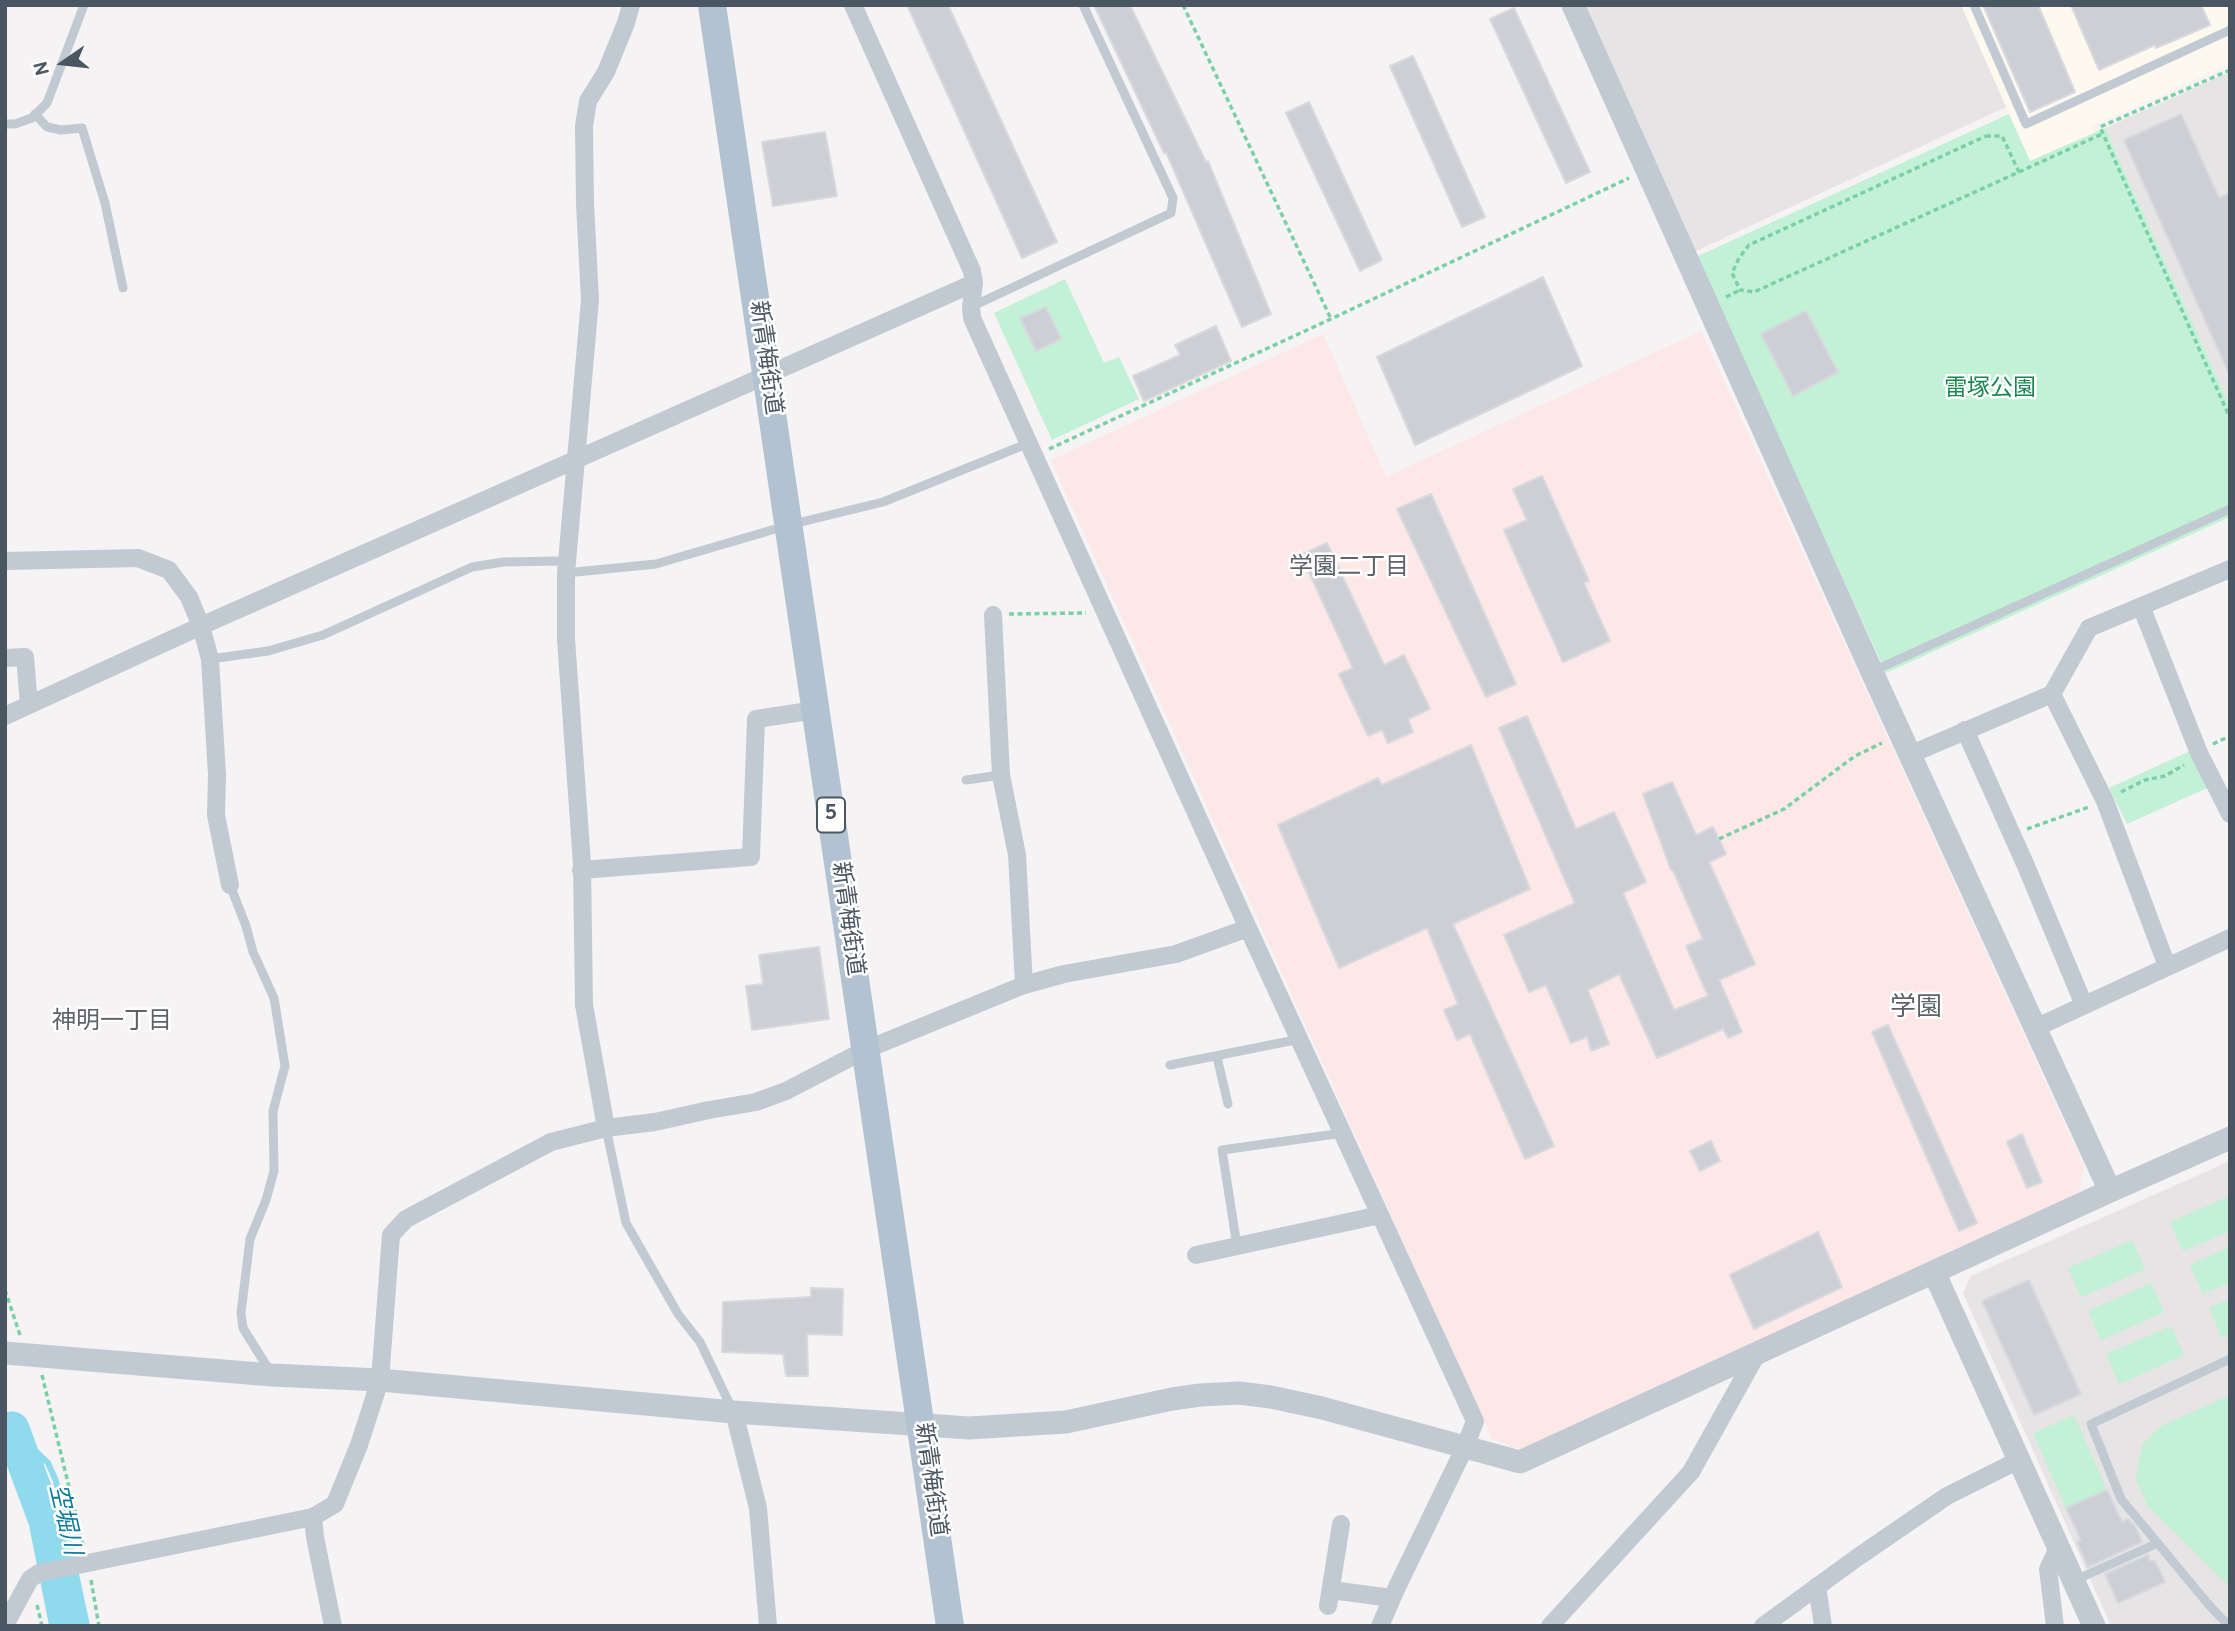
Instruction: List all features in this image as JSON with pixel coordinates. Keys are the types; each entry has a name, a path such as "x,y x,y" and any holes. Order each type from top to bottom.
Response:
{"main road":[{"name":"新青梅街道","path":"712,5 950,1626"}],"street":[{"path":"606,1128 584,1005 582,870 566,639 566,573 590,300 584,126 588,101 606,72 631,5"},
{"path":"853,5 972,271 972,318 1475,1421 1380,1626"},
{"path":"1573,5 1909,755 2109,1191"},
{"path":"5,716 201,626 974,283"},
{"path":"5,561 138,558 169,570 189,597 210,659 218,775 216,816 230,885"},
{"path":"1909,755 2052,694 2089,628 2230,569"},
{"path":"2141,606 2199,752 2230,814"},
{"path":"993,615 1001,775 1017,855 1024,985"},
{"path":"5,657 25,657 29,705"},
{"path":"2052,694 2105,801 2167,967"},
{"path":"582,870 751,857 756,719 816,710"},
{"path":"1965,730 2084,1005"},
{"path":"5,1625 30,1579 38,1573 313,1517 335,1504 359,1446 380,1380 391,1236 406,1219 551,1142 606,1128 655,1122 756,1102 786,1091 865,1050 1024,985 1064,974 1176,954 1248,928"},
{"path":"2035,1028 2230,938"},
{"path":"21,1354 272,1375 380,1380 734,1412 969,1428 1066,1422 1172,1399 1239,1393 1322,1408 1520,1462 2230,1138"},
{"path":"1196,1255 1380,1215"},
{"path":"1934,1272 2094,1626"},
{"path":"1550,1626 1691,1472 1758,1352"},
{"path":"734,1412 758,1508 768,1626"},
{"path":"1763,1626 1947,1496 2019,1460"},
{"path":"313,1517 333,1626"},
{"path":"1341,1524 1330,1598 1392,1598"},
{"path":"2055,1626 2048,1569 2058,1548"},
{"path":"1817,1586 1824,1626"}],"lane":[{"path":"5,124 15,124 35,114 47,103 84,5"},
{"path":"971,307 1171,213 1172,198 1083,5"},
{"path":"1974,5 2026,124 2230,30"},
{"path":"35,114 47,127 61,130 82,128 105,203 123,288"},
{"path":"210,659 268,651 323,635 472,567 503,562 561,561 566,573 656,564 789,525 883,502 1032,449"},
{"path":"1872,672 2230,509"},
{"path":"966,780 1001,775"},
{"path":"230,885 253,952 274,998 285,1066 273,1111 274,1171 266,1200 250,1239 241,1313 243,1328 272,1375"},
{"path":"1170,1065 1300,1039"},
{"path":"1217,1057 1227,1104"},
{"path":"606,1128 626,1223 678,1314 700,1342 734,1412"},
{"path":"1237,1245 1222,1150 1343,1133"},
{"path":"2230,1359 2091,1424 2121,1499 2209,1605 2230,1626"},
{"path":"2073,1581 2158,1543"}],"path":[{"path":"1183,5 1331,319"},
{"path":"2230,69 2100,127 2230,418"},
{"path":"2020,172 2003,136 1986,136 1749,245 1732,273 1740,290 1754,292 2020,172 2102,134"},
{"path":"1032,449 1331,319 1648,169"},
{"path":"993,615 1105,613"},
{"path":"2012,837 2033,825 2105,801 2145,780 2165,776 2199,752 2230,736"},
{"path":"1719,839 1784,808 1855,756 1889,739"},
{"path":"5,1290 19,1331 21,1354 85,1562 99,1626"}],"shaded area":[{"path":"1583,5 1961,5 2006,107 1694,252"},
{"path":"1961,5 2230,5 2230,64 2092,126 2095,133 2030,162"},
{"path":"2230,72 2230,406 2105,128"},
{"path":"1701,331 2084,1166 2078,1195 1522,1450 1492,1439 1051,460 1323,334 1386,477"},
{"path":"2230,1161 2230,1626 2111,1626 1963,1293 1971,1276"}],"green space":[{"name":"雷塚公園","path":"2009,114 2030,161 2105,128 2230,406 2230,517 1886,673 1696,257"},
{"path":"1065,279 1104,363 1119,357 1139,399 1052,440 994,313"},
{"path":"2190,751 2207,788 2127,824 2109,788"},
{"path":"2230,1196 2230,1231 2183,1251 2170,1222"},
{"path":"2132,1240 2145,1269 2081,1297 2068,1268"},
{"path":"2230,1247 2230,1282 2203,1294 2190,1265"},
{"path":"2151,1283 2164,1312 2101,1340 2088,1311"},
{"path":"2230,1299 2230,1334 2222,1338 2209,1308"},
{"path":"2171,1326 2184,1355 2119,1384 2106,1354"},
{"path":"2230,1395 2230,1587 2148,1506 2136,1480 2142,1445 2161,1426"},
{"path":"2074,1415 2107,1490 2066,1508 2033,1433"}],"building":[{"path":"907,5 948,5 1057,242 1022,258"},
{"path":"1094,5 1130,5 1206,162 1208,161 1271,314 1242,327 1166,152 1164,153"},
{"path":"1983,5 2038,5 2075,92 2030,112"},
{"path":"2071,5 2201,5 2210,25 2156,48 2155,45 2099,70"},
{"path":"1514,8 1590,172 1566,183 1490,19"},
{"path":"1413,56 1485,217 1462,227 1390,66"},
{"path":"1309,102 1382,260 1360,271 1286,113"},
{"path":"2181,114 2219,198 2230,193 2230,376 2124,140"},
{"path":"825,132 837,196 773,206 762,142"},
{"path":"1543,277 1582,366 1415,445 1377,357"},
{"path":"1046,307 1061,339 1036,351 1020,318"},
{"path":"1806,311 1838,372 1793,396 1761,334"},
{"path":"1216,326 1231,361 1144,401 1133,376 1180,355 1175,345"},
{"path":"1542,476 1589,581 1584,583 1610,641 1563,662 1504,530 1527,520 1513,489"},
{"path":"1431,494 1516,684 1486,697 1397,509"},
{"path":"1327,543 1384,665 1404,655 1430,709 1408,719 1413,732 1388,743 1382,730 1368,736 1339,674 1353,668 1301,555"},
{"path":"1527,716 1576,829 1614,812 1646,882 1623,893 1674,1010 1708,996 1686,946 1703,939 1671,870 1643,794 1672,782 1696,835 1713,827 1726,854 1709,862 1755,964 1719,980 1742,1032 1728,1038 1723,1029 1657,1058 1619,974 1588,990 1609,1044 1591,1051 1587,1037 1571,1043 1546,985 1529,992 1504,935 1575,903 1499,728"},
{"path":"1471,745 1530,889 1453,924 1554,1146 1525,1159 1470,1034 1457,1040 1444,1010 1458,1004 1427,928 1339,968 1278,825 1378,778 1382,785"},
{"path":"819,947 829,1019 752,1030 746,986 763,984 759,955"},
{"path":"1888,1025 1977,1223 1959,1231 1872,1032"},
{"path":"2022,1134 2042,1182 2027,1188 2007,1142"},
{"path":"1711,1141 1720,1161 1700,1171 1690,1151"},
{"path":"1818,1232 1842,1287 1754,1329 1730,1275"},
{"path":"2029,1280 2081,1394 2034,1415 1982,1301"},
{"path":"811,1288 843,1289 842,1335 807,1334 808,1376 786,1376 783,1354 722,1352 723,1302 811,1297"},
{"path":"2107,1490 2122,1522 2128,1519 2135,1526 2142,1542 2088,1567 2077,1542 2081,1540 2066,1508"},
{"path":"2148,1555 2150,1561 2155,1561 2165,1582 2118,1603 2105,1574"}],"waterway":[{"name":"空堀川","path":"5,1422 48,1463 56,1481 87,1626"},
{"name":"空堀川","path":"12,1429 46,1521 67,1626"}],"district":[{"name":"学園二丁目","path":"1349,569"},
{"name":"学園","path":"1916,1010"},
{"name":"神明一丁目","path":"112,1023"}]}
